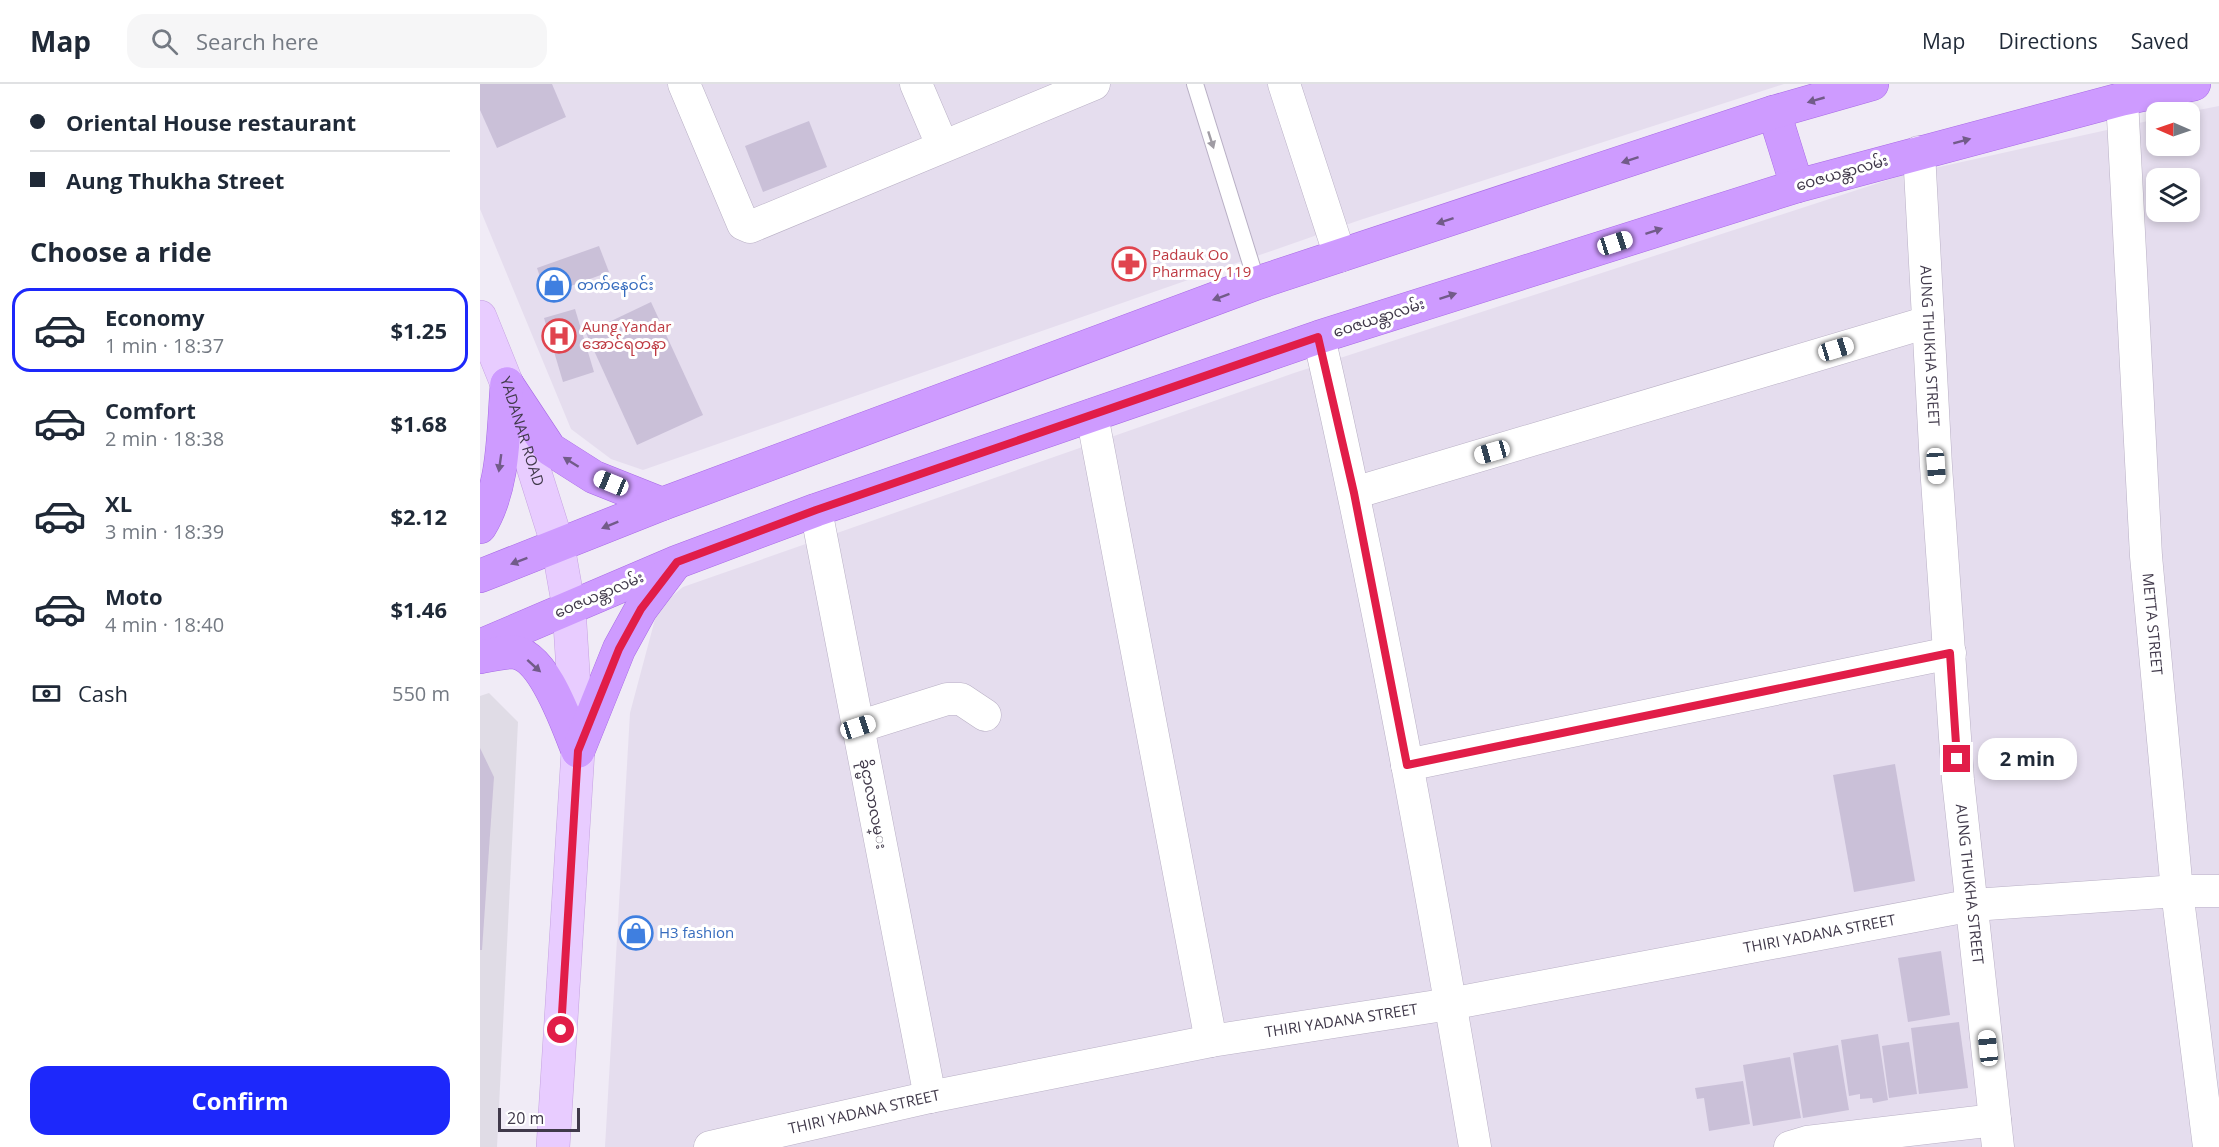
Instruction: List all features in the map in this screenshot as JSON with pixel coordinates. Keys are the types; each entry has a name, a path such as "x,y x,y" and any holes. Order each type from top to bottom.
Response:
{"main road":[{"path":"480,576 662,504 1257,283 1774,112 1872,84"},
{"name":"ဝေဇယန္တာလမ်း","path":"480,646 677,562 816,510 1318,337 1797,186 2122,99 2194,84"},
{"path":"1774,112 1797,186"},
{"name":"YADANAR ROAD","path":"480,317 507,384 558,546 569,608 578,751 553,1147"},
{"path":"507,384 550,449 594,477 662,504"},
{"path":"480,527 492,508 501,461 507,384"},
{"path":"578,751 619,649 641,609 677,562"},
{"path":"480,657 514,652 534,663 544,676 578,751"}],"street":[{"path":"684,84 746,227 1094,84"},
{"path":"916,84 942,146"},
{"path":"1284,84 1340,256"},
{"name":"METTA STREET","path":"2122,99 2146,556 2177,891 2209,1147"},
{"name":"AUNG THUKHA STREET","path":"1919,152 1959,790 1997,1133"},
{"path":"1354,493 1928,322"},
{"path":"1318,337 1354,493 1407,765 1475,1147"},
{"path":"1092,415 1211,1041"},
{"name":"ခိုင္မာလာလမ္း","path":"816,510 930,1097"},
{"path":"1407,765 1950,653"},
{"path":"858,727 947,699 961,699 985,715"},
{"name":"THIRI YADANA STREET","path":"710,1147 930,1097 1211,1041 1450,1004 1973,905 2177,891 2219,891"},
{"path":"1790,1147 1807,1142 1997,1133"}],"lane":[{"path":"1195,84 1257,283"}],"shaded area":[{"path":"480,84 1784,84 1360,220 643,470 611,459 571,429 480,209"},
{"path":"2219,106 2219,1147 605,1147 630,713 658,608 683,587 1294,373 1903,175 2146,121 2146,156 2200,156 2200,110"},
{"path":"489,693 518,722 497,1147 480,1147 480,696"}],"building":[{"path":"480,84 552,84 566,117 497,148 480,110"},
{"path":"809,121 827,167 763,192 745,146"},
{"path":"599,246 609,272 546,295 537,268"},
{"path":"651,302 703,415 637,445 586,333"},
{"path":"575,309 594,372 563,382 544,318"},
{"path":"480,748 494,777 482,950 480,950"},
{"path":"1895,764 1915,881 1854,892 1833,775"},
{"path":"1941,951 1950,1015 1908,1022 1898,958"},
{"path":"1959,1022 1968,1088 1919,1094 1911,1028"},
{"path":"1878,1034 1888,1100 1873,1103 1872,1098 1860,1099 1860,1094 1849,1096 1841,1040"},
{"path":"1909,1042 1917,1094 1889,1098 1882,1046"},
{"path":"1838,1045 1849,1110 1803,1118 1793,1053"},
{"path":"1790,1057 1801,1118 1753,1126 1743,1065"},
{"path":"1743,1081 1750,1124 1709,1131 1704,1098 1697,1099 1695,1088"}],"place":[{"name":"Padauk Oo Pharmacy 119","path":"1129,264"},
{"name":"တက်နေဝင်း","path":"554,285"},
{"name":"Aung Yandar အောင်ရတနာ","path":"559,336"},
{"name":"H3 fashion","path":"636,933"}],"route":[{"path":"561,1030 578,751 619,649 641,609 677,562 816,510 1318,337 1354,493 1407,765 1950,653 1957,759"}]}
